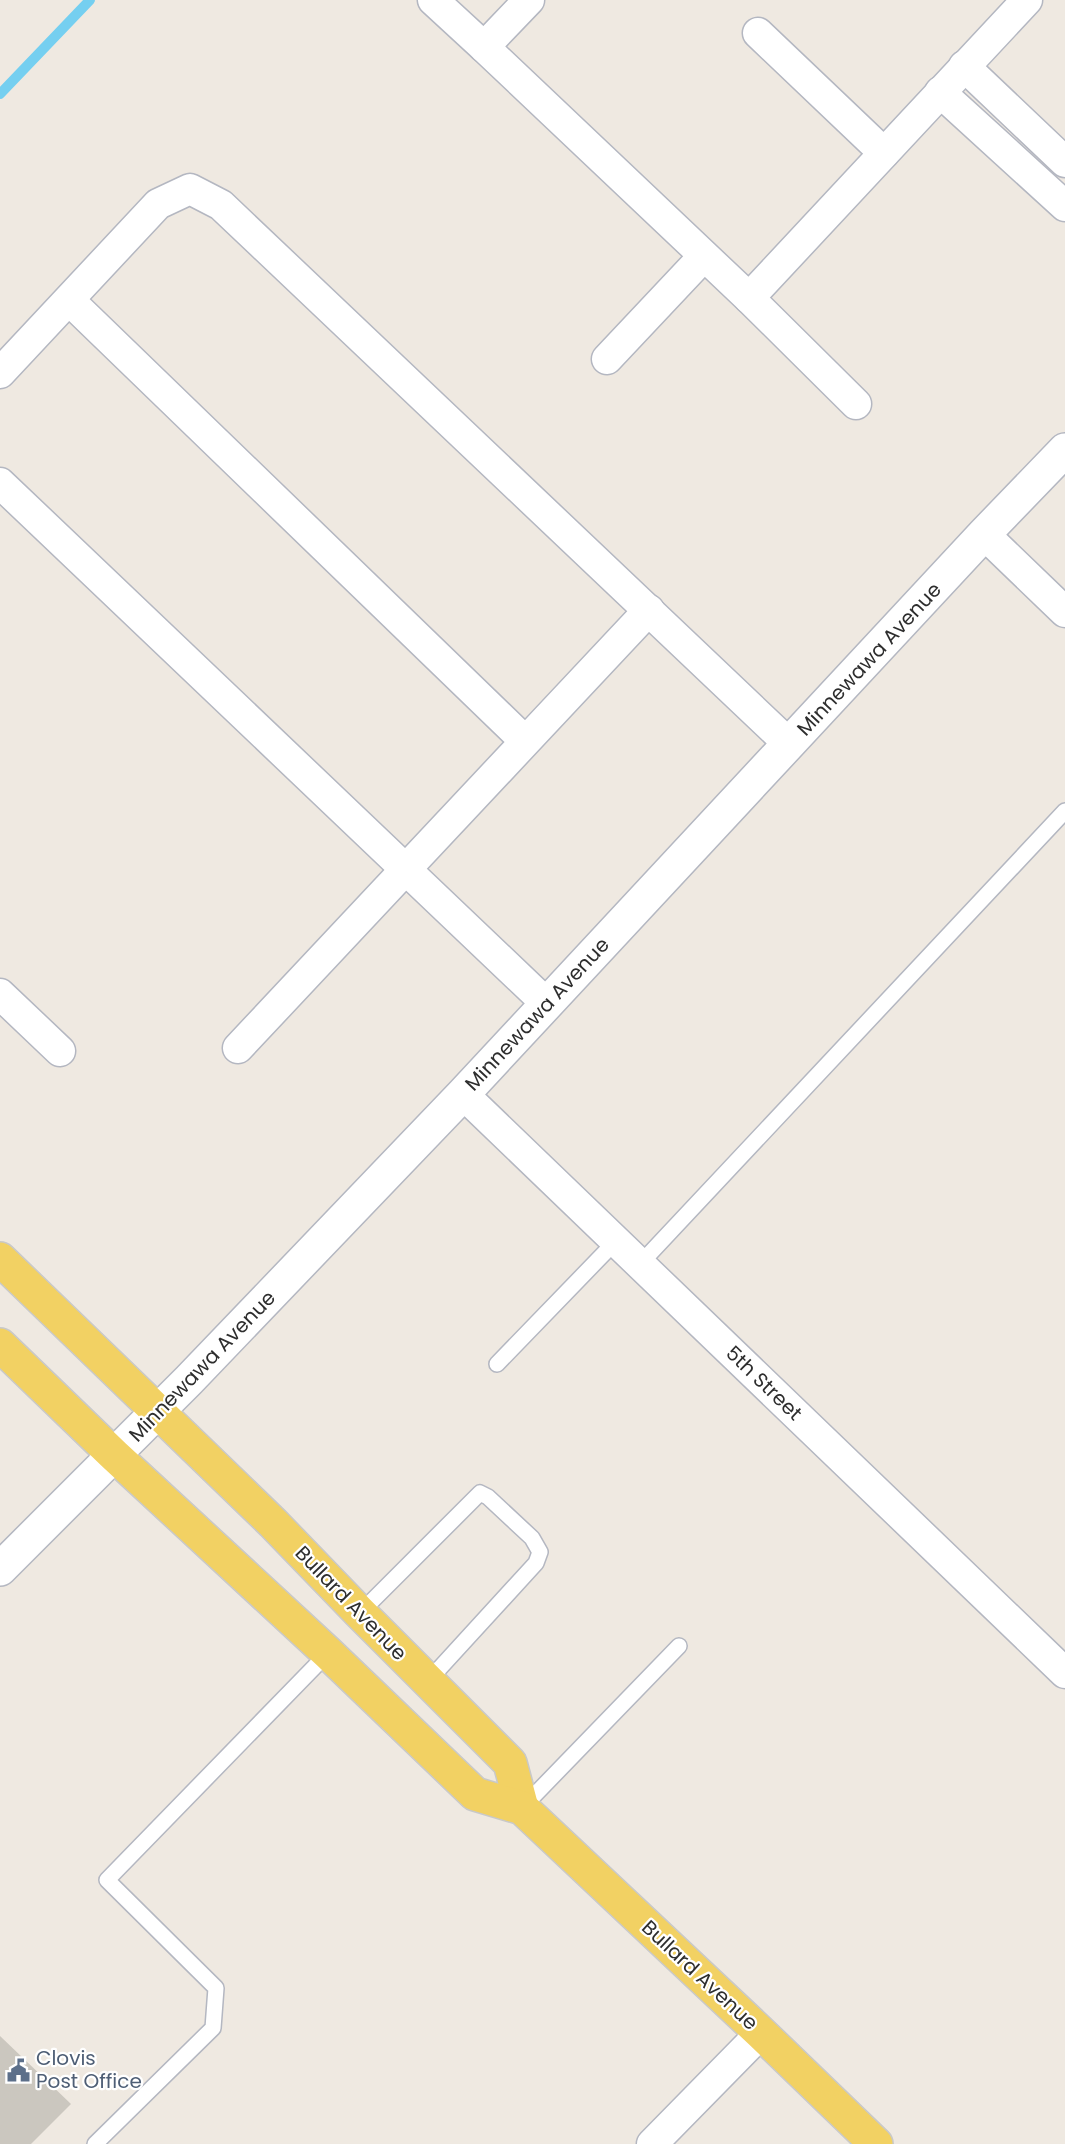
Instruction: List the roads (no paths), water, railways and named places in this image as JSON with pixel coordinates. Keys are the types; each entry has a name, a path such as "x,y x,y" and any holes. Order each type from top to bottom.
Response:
{"main road":[{"name":"Bullard Avenue","path":"0,1260 273,1523 510,1763 522,1808"},
{"name":"Bullard Avenue","path":"0,1345 475,1794 522,1808 876,2144"}],"street":[{"path":"433,0 748,298 856,404"},
{"path":"484,47 529,0"},
{"path":"748,298 1027,0"},
{"path":"758,33 884,153"},
{"path":"964,66 1065,162"},
{"path":"940,92 1065,206"},
{"path":"0,373 158,204 190,189 222,205 789,744"},
{"path":"607,359 704,256"},
{"path":"69,300 525,741"},
{"name":"Minnewawa Avenue","path":"0,1569 158,1410 463,1094 984,534 1065,450"},
{"path":"0,483 546,1003"},
{"path":"984,534 1065,612"},
{"path":"238,1048 649,609"},
{"path":"0,994 60,1051"},
{"name":"5th Street","path":"463,1094 1065,1673"},
{"path":"652,2144 761,2033"}],"lane":[{"path":"640,1264 1065,811"},
{"path":"497,1364 616,1241"},
{"path":"360,1613 480,1494 488,1497 532,1538 540,1552 536,1563 428,1681"},
{"path":"522,1808 679,1646"},
{"path":"95,2144 213,2028 216,1988 108,1880 328,1653"}],"waterway":[{"path":"0,94 90,0"}],"place":[{"name":"Clovis Post Office","path":"18,2070"}]}
